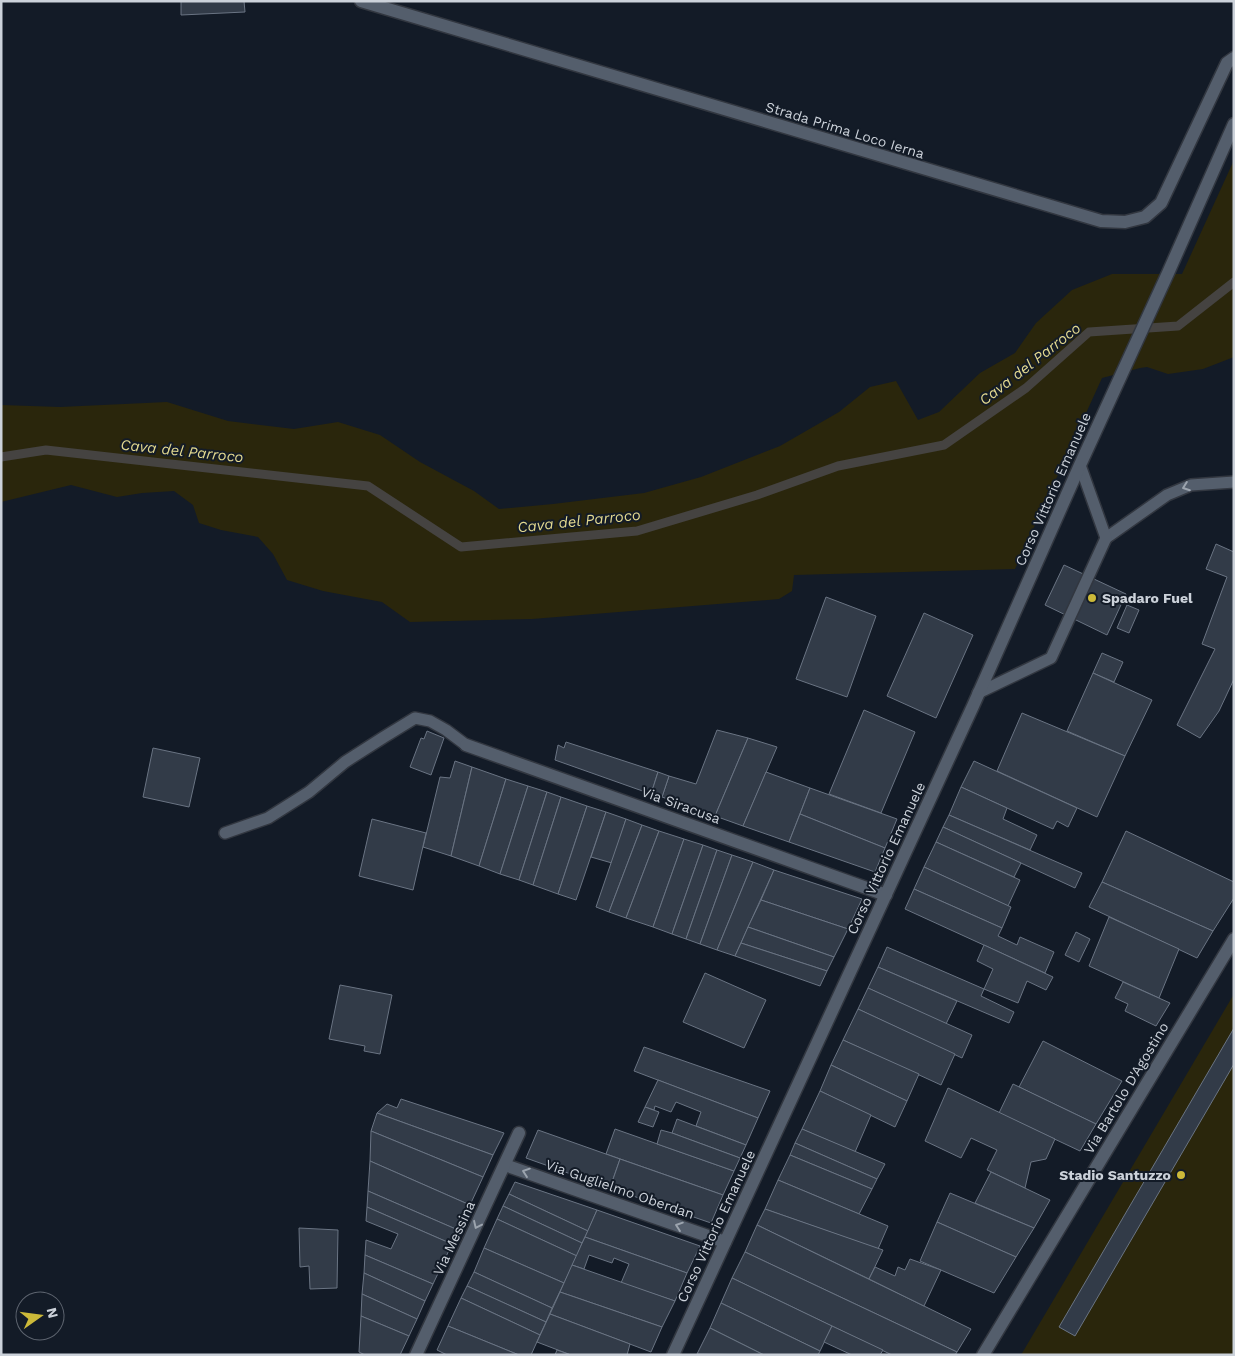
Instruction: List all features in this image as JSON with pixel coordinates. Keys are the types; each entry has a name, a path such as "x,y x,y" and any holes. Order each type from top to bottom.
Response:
{"street":[{"name":"Strada Prima Loco Ierna","path":"361,1 1101,221 1125,222 1145,217 1161,203 1227,63 1234,58"},
{"name":"Corso Vittorio Emanuele","path":"673,1355 886,895 1234,124"},
{"name":"Via Siracusa","path":"466,745 886,895"},
{"name":"Via Bartolo D'Agostino","path":"983,1355 1234,939"},
{"name":"Via Messina","path":"416,1355 519,1133"},
{"name":"Via Guglielmo Oberdan","path":"505,1165 725,1242"}],"lane":[{"path":"1080,465 1106,538"},
{"path":"978,693 1051,658 1106,538 1167,495 1191,484 1234,482"},
{"path":"225,833 268,818 309,792 345,762 415,718 430,721 466,745"}],"shaded area":[{"path":"1234,160 1234,357 1203,369 1168,374 1147,367 1102,378 1015,569 794,575 792,591 779,599 532,619 410,622 382,602 323,591 287,580 273,554 258,537 221,530 199,523 193,505 174,491 117,497 71,485 1,502 1,405 60,407 167,402 228,421 294,429 338,422 380,435 420,462 474,491 499,509 644,493 701,477 780,446 839,412 870,387 896,381 918,420 939,412 980,373 1015,353 1036,323 1072,290 1112,274 1182,274"},
{"name":"Stadio Santuzzo","path":"1234,994 1234,1355 1021,1355"}],"building":[{"path":"181,1 244,1 245,12 181,15"},
{"path":"1216,544 1234,552 1234,679 1219,711 1200,738 1177,725 1215,649 1202,644 1227,577 1206,569"},
{"path":"1064,565 1126,594 1107,635 1045,605"},
{"path":"826,597 876,616 847,697 796,679"},
{"path":"1127,605 1139,610 1129,633 1117,628"},
{"path":"924,613 973,635 936,718 887,696"},
{"path":"1102,653 1123,662 1114,682 1093,673"},
{"path":"1093,673 1152,700 1125,756 1067,731"},
{"path":"864,710 915,732 881,813 829,794"},
{"path":"1022,713 1125,756 1097,817 997,771"},
{"path":"717,730 748,738 715,816 662,797 669,776 696,784"},
{"path":"427,731 444,738 431,775 410,767 421,738 424,739"},
{"path":"748,738 777,747 743,826 715,816"},
{"path":"566,742 658,772 651,794 555,760 558,745 564,748"},
{"path":"153,748 200,758 189,807 143,797"},
{"path":"455,761 472,767 451,856 423,847 440,777 450,778"},
{"path":"974,761 1077,808 1068,827 1057,821 1053,829 961,787"},
{"path":"472,767 506,779 479,866 451,856"},
{"path":"658,772 669,776 662,797 651,794"},
{"path":"766,772 810,788 789,842 743,826"},
{"path":"506,779 528,786 500,874 479,866"},
{"path":"528,786 547,792 519,880 500,874"},
{"path":"961,787 1007,808 1003,819 1037,835 1030,850 949,815"},
{"path":"810,788 897,819 885,848 800,814"},
{"path":"547,792 561,797 533,885 519,880"},
{"path":"561,797 587,806 558,894 533,885"},
{"path":"587,806 606,812 576,900 558,894"},
{"path":"606,812 626,819 612,863 591,857"},
{"path":"800,814 885,848 875,872 789,842"},
{"path":"949,815 1082,873 1075,888 943,827"},
{"path":"372,819 426,833 413,890 359,876"},
{"path":"626,819 642,825 609,912 596,907"},
{"path":"642,825 659,831 626,918 609,912"},
{"path":"943,827 1021,863 1014,877 936,842"},
{"path":"659,831 684,839 653,927 626,918"},
{"path":"1126,831 1234,882 1234,898 1213,931 1102,882"},
{"path":"684,839 703,845 672,934 653,927"},
{"path":"936,842 1020,880 1008,906 924,867"},
{"path":"703,845 717,850 686,939 672,934"},
{"path":"717,850 732,855 700,944 686,939"},
{"path":"732,855 753,862 717,950 700,944"},
{"path":"753,862 774,870 735,956 717,950"},
{"path":"924,867 1011,907 1002,928 914,889"},
{"path":"774,870 862,899 848,929 761,900"},
{"path":"1102,882 1213,931 1197,958 1089,907"},
{"path":"914,889 1002,928 998,936 1017,945 1020,937 1054,952 1045,973 905,909"},
{"path":"761,900 848,929 834,957 748,927"},
{"path":"1109,917 1179,949 1159,998 1089,966"},
{"path":"748,927 834,957 827,971 741,943"},
{"path":"1076,932 1090,939 1079,962 1065,955"},
{"path":"741,943 827,971 820,986 735,956"},
{"path":"984,945 1053,977 1046,990 1027,981 1018,1003 984,989 993,969 977,961"},
{"path":"887,947 984,989 981,996 1014,1012 1009,1023 878,967"},
{"path":"878,967 957,1001 946,1024 868,988"},
{"path":"705,973 766,1000 744,1048 683,1022"},
{"path":"1123,982 1170,1003 1156,1026 1125,1011 1128,1004 1115,998"},
{"path":"340,985 392,995 380,1054 364,1051 365,1046 329,1039"},
{"path":"868,988 972,1035 962,1058 858,1009"},
{"path":"858,1009 955,1054 941,1085 843,1040"},
{"path":"1234,1028 1234,1064 1075,1336 1059,1327"},
{"path":"843,1040 919,1074 907,1101 831,1065"},
{"path":"1043,1041 1122,1081 1096,1124 1019,1087"},
{"path":"644,1047 770,1091 758,1118 634,1071"},
{"path":"831,1065 907,1101 895,1127 820,1091"},
{"path":"658,1080 758,1118 746,1145 696,1126 701,1112 676,1102 671,1112 655,1106 654,1110 645,1107"},
{"path":"1013,1084 1096,1124 1080,1151 999,1113"},
{"path":"948,1088 1055,1139 1046,1159 1031,1162 1025,1188 987,1170 997,1150 971,1138 961,1158 925,1141"},
{"path":"820,1091 871,1115 855,1152 802,1129"},
{"path":"401,1099 504,1133 493,1155 377,1113 387,1104 397,1108"},
{"path":"645,1107 659,1112 653,1127 638,1122"},
{"path":"377,1113 493,1155 483,1177 371,1131"},
{"path":"677,1119 746,1145 740,1158 672,1133"},
{"path":"615,1129 734,1171 723,1195 606,1154"},
{"path":"802,1129 885,1164 877,1179 795,1143"},
{"path":"538,1130 620,1159 610,1188 526,1158"},
{"path":"661,1130 740,1158 734,1171 657,1144"},
{"path":"371,1131 483,1177 470,1205 370,1161"},
{"path":"795,1143 877,1179 872,1189 790,1155"},
{"path":"790,1155 872,1189 859,1214 778,1180"},
{"path":"620,1159 723,1195 711,1223 610,1188"},
{"path":"370,1161 470,1205 458,1230 368,1191"},
{"path":"991,1172 1050,1200 1034,1228 975,1203"},
{"path":"778,1180 888,1226 878,1249 765,1209"},
{"path":"515,1182 597,1210 588,1231 509,1194"},
{"path":"368,1191 458,1230 452,1244 367,1207"},
{"path":"950,1193 1034,1228 1016,1257 937,1222"},
{"path":"509,1194 588,1231 582,1243 503,1206"},
{"path":"503,1206 582,1243 577,1256 497,1219"},
{"path":"367,1207 452,1244 433,1284 365,1255 366,1240 391,1249 398,1234 366,1221"},
{"path":"765,1209 883,1250 869,1279 757,1225"},
{"path":"597,1210 700,1246 687,1273 585,1237"},
{"path":"497,1219 577,1256 564,1283 484,1248"},
{"path":"937,1222 1016,1257 994,1293 920,1261"},
{"path":"757,1225 971,1329 957,1352 745,1252"},
{"path":"299,1228 338,1230 337,1288 310,1289 309,1266 300,1267"},
{"path":"585,1237 687,1273 675,1301 621,1283 629,1264 614,1258 612,1263 589,1255 584,1269 572,1265"},
{"path":"484,1248 564,1283 552,1308 474,1272"},
{"path":"745,1252 957,1352 955,1355 892,1355 732,1278"},
{"path":"365,1255 433,1284 425,1301 364,1273"},
{"path":"910,1259 941,1270 924,1306 869,1279 875,1267 895,1276 898,1267 905,1270"},
{"path":"572,1265 675,1301 662,1327 560,1292"},
{"path":"474,1272 552,1308 546,1322 467,1286"},
{"path":"364,1273 425,1301 417,1319 362,1294"},
{"path":"732,1278 832,1326 820,1351 721,1303"},
{"path":"467,1286 546,1322 540,1335 461,1298"},
{"path":"560,1292 662,1327 651,1352 550,1314"},
{"path":"362,1294 417,1319 409,1336 361,1316"},
{"path":"461,1298 540,1335 531,1355 519,1355 448,1326"},
{"path":"721,1303 820,1351 818,1355 764,1355 710,1328"},
{"path":"550,1314 630,1344 627,1355 571,1355 537,1342"},
{"path":"361,1316 409,1336 400,1355 365,1355 359,1352"},
{"path":"448,1326 519,1355 447,1355 437,1350"},
{"path":"832,1326 883,1350 880,1355 852,1355 824,1342"},
{"path":"710,1328 764,1355 697,1354"},
{"path":"557,1350 571,1355 555,1355"}],"waterway":[{"name":"Cava del Parroco","path":"1,457 46,450 368,486 461,547 637,531 757,495 838,466 944,445 1026,388 1089,332 1178,326 1234,282"}],"place":[{"name":"Spadaro Fuel","path":"1092,598"},
{"name":"Stadio Santuzzo","path":"1181,1175"}]}
